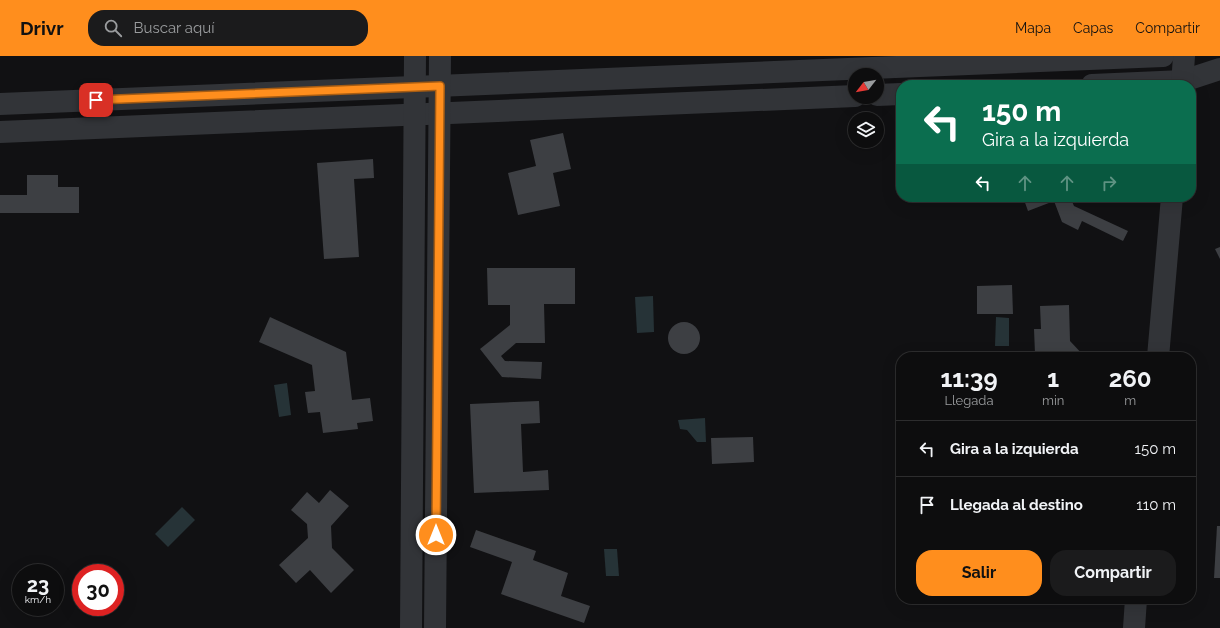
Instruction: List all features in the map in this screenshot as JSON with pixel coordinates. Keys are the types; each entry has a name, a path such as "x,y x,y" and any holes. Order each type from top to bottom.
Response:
{"street":[{"path":"411,628 415,115 414,56"},
{"path":"435,628 440,56"},
{"path":"0,104 1163,56"},
{"path":"1182,80 1184,56"},
{"path":"1190,80 1220,68"},
{"path":"884,95 896,94"},
{"path":"0,132 848,96"},
{"path":"1158,352 1172,202"},
{"path":"1134,628 1136,604"}],"shaded area":[{"path":"653,296 654,332 637,333 635,297"},
{"path":"996,317 1009,318 1009,346 995,346"},
{"path":"287,383 291,415 279,417 274,385"},
{"path":"705,418 706,442 697,442 687,430 680,429 678,420"},
{"path":"182,507 195,520 168,547 155,534"},
{"path":"604,549 617,549 619,576 606,576"}],"building":[{"path":"563,133 571,169 553,173 560,206 518,215 508,173 536,166 530,140"},
{"path":"373,159 374,178 354,179 359,257 324,259 317,163"},
{"path":"27,175 58,175 58,187 79,187 79,213 0,213 0,195 27,195"},
{"path":"1025,202 1051,202 1028,211"},
{"path":"1054,202 1072,202 1074,206 1128,231 1123,241 1082,221 1078,230 1062,222"},
{"path":"1220,247 1220,259 1215,249"},
{"path":"487,268 575,268 575,304 544,304 545,343 516,343 501,356 505,361 542,362 541,379 502,377 480,349 510,325 510,305 488,305"},
{"path":"1012,285 1013,314 977,314 977,286"},
{"path":"1069,305 1070,341 1080,352 1035,352 1034,329 1041,329 1040,306"},
{"path":"270,317 346,352 352,400 370,398 373,421 357,423 358,429 323,433 320,412 308,413 305,392 315,391 312,365 259,342"},
{"path":"681,322 687,322 697,329 700,338 699,344 693,351 687,354 681,354 671,347 668,341 668,335 675,325"},
{"path":"539,401 540,423 521,424 523,472 548,470 549,490 474,493 470,404"},
{"path":"753,437 754,462 712,464 711,438"},
{"path":"330,490 349,506 331,526 332,548 354,570 331,593 310,570 296,583 279,565 308,538 307,524 291,510 307,492 319,503"},
{"path":"1217,526 1220,526 1220,578 1214,578"},
{"path":"476,530 536,551 533,560 568,573 561,596 590,606 584,623 501,594 512,562 470,547"}],"route":[{"path":"96,100 440,86 436,535"}]}
